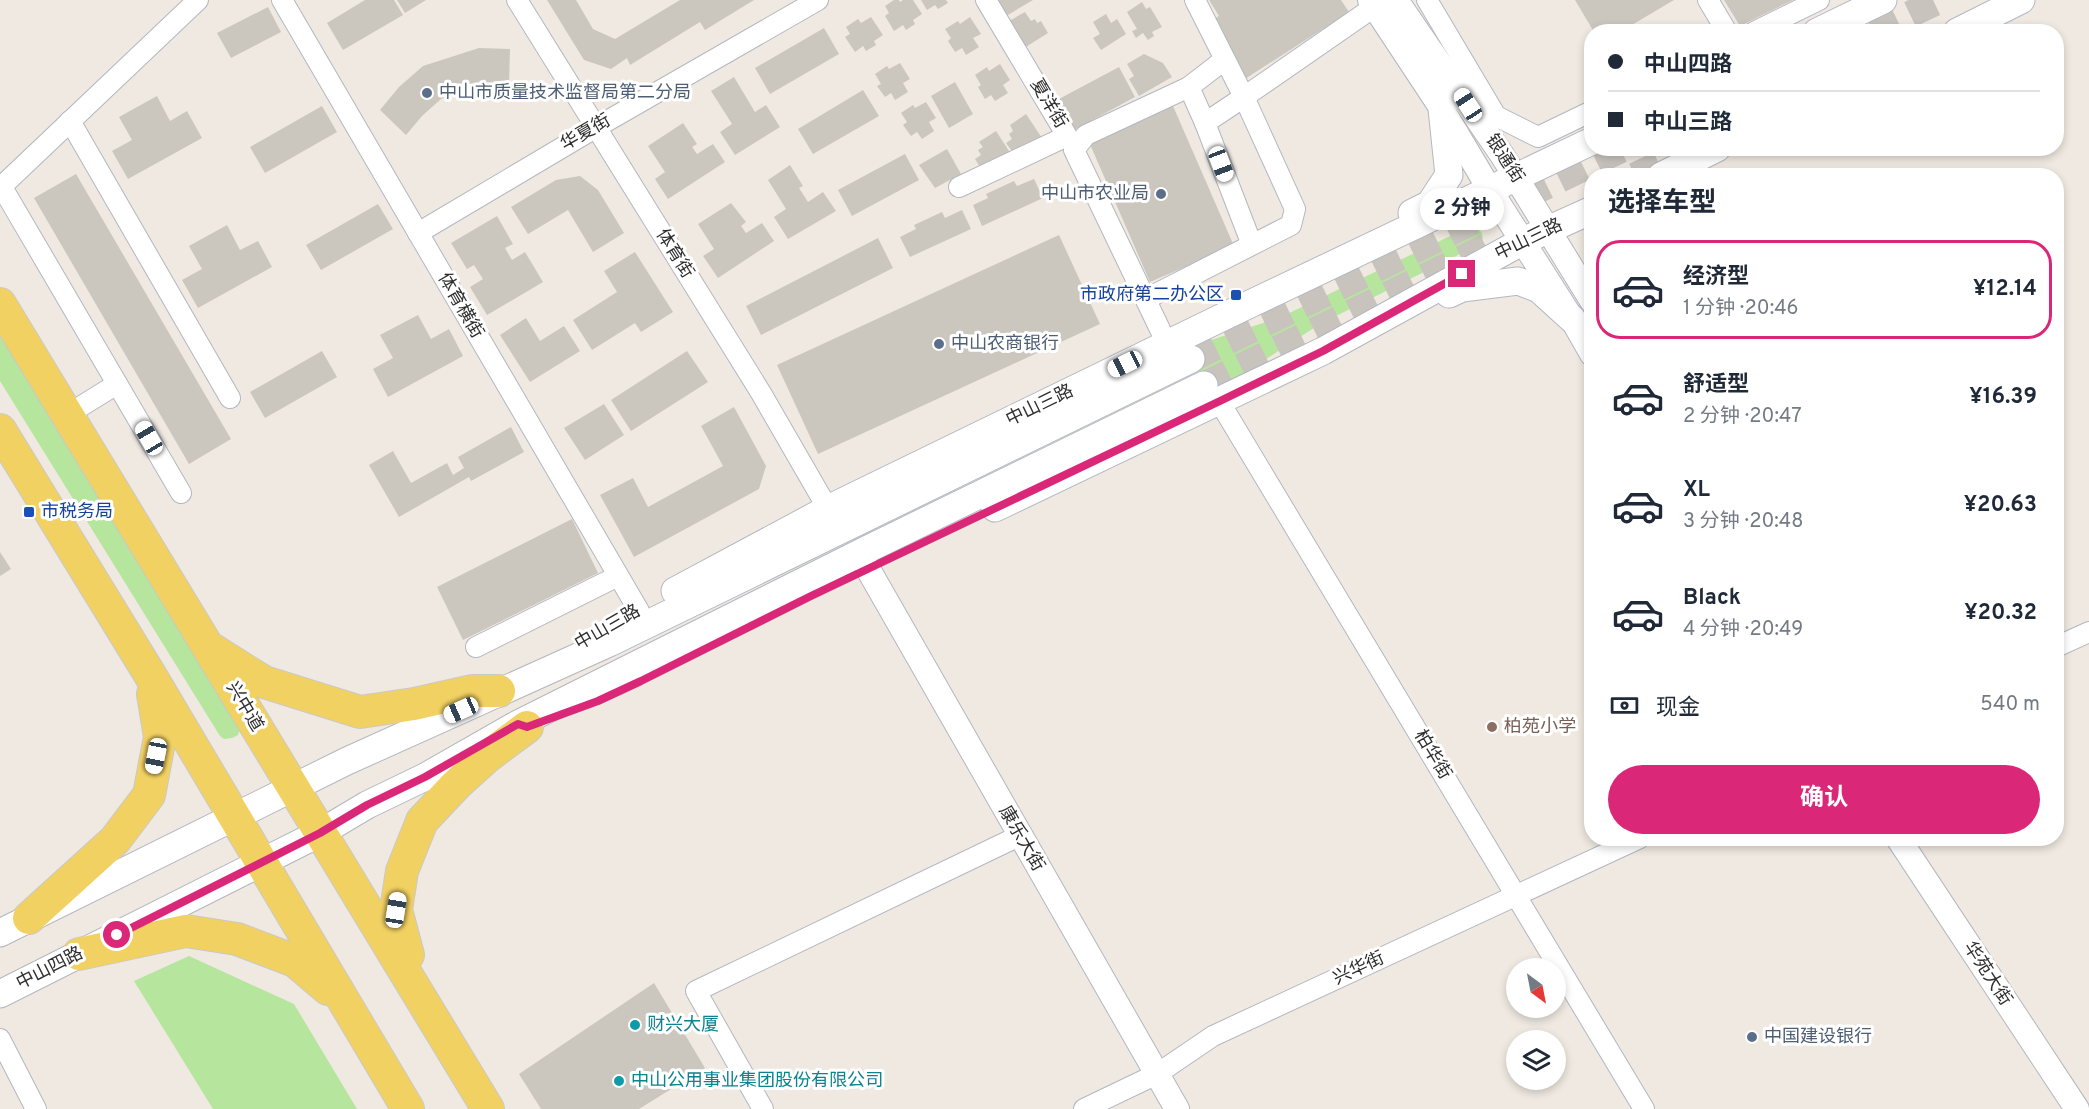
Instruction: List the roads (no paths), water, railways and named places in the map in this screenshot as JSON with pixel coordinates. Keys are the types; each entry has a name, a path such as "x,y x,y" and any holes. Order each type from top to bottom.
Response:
{"main road":[{"path":"1973,24 2021,0"},
{"path":"1832,24 1877,1"},
{"path":"1290,285 1353,241 1430,204 1449,175 1442,109"},
{"name":"中山三路","path":"499,691 639,611 828,509 1468,198 1490,190 1584,145"},
{"path":"1677,168 1701,156"},
{"name":"中山三路","path":"320,833 367,805 866,550 1212,393 1323,351 1536,236 1584,214"},
{"path":"1323,351 1462,288 1518,281 1582,310"},
{"name":"兴中道","path":"0,304 489,1109"},
{"name":"中山三路","path":"233,816 499,691 620,638 1191,359"},
{"name":"中山三路","path":"523,725 609,696 868,568 1212,393"},
{"path":"0,430 149,672 408,1109"},
{"path":"208,647 264,682 360,712 414,704 472,691 499,691"},
{"path":"29,918 116,840 149,795 160,737 149,672"},
{"path":"416,988 396,910 402,871 422,821 456,785 523,725"},
{"path":"0,933 233,816"},
{"name":"中山四路","path":"0,994 320,833"},
{"path":"79,954 186,931 237,939 295,961 346,1004"}],"street":[{"path":"181,493 1,188 198,0"},
{"name":"体育横街","path":"282,0 639,611"},
{"name":"体育街","path":"517,0 761,393 828,509"},
{"name":"华夏街","path":"417,233 818,0"},
{"name":"夏洋街","path":"959,187 1067,136 986,0"},
{"path":"1146,299 1291,225 1295,209 1244,97 1195,0"},
{"path":"1427,0 1496,116 1538,137 1584,115"},
{"path":"1708,0 1722,24"},
{"path":"1770,24 1819,0"},
{"path":"1205,123 1380,2 1490,190 1536,236 1582,310"},
{"name":"银通街","path":"1380,2 1457,88 1515,178 1536,236"},
{"path":"1167,344 1074,150 1086,135 1189,87 1224,60"},
{"path":"1189,87 1252,245"},
{"path":"70,121 231,398"},
{"path":"67,415 117,384"},
{"name":"柏华街","path":"1212,393 1644,1109"},
{"name":"康乐大街","path":"868,568 1177,1109"},
{"path":"476,647 618,576"},
{"path":"2064,643 2089,632"},
{"path":"763,1109 696,991 1019,836"},
{"name":"兴华街","path":"1084,1109 1157,1074 1213,1036 1623,846"},
{"name":"华苑大街","path":"1903,846 2077,1106"},
{"path":"0,1039 36,1109"}],"tunnel":[{"path":"1890,24 1940,0"},
{"path":"1191,359 1608,156"},
{"path":"1652,168 1677,156"},
{"path":"1204,385 1494,243"}],"place":[{"name":"中山市质量技术监督局第二分局","path":"427,93"},
{"name":"中山市农业局","path":"1161,194"},
{"name":"市政府第二办公区","path":"1236,295"},
{"name":"中山农商银行","path":"939,344"},
{"name":"市税务局","path":"29,512"},
{"name":"柏苑小学","path":"1492,727"},
{"name":"财兴大厦","path":"635,1025"},
{"name":"中国建设银行","path":"1752,1037"},
{"name":"中山公用事业集团股份有限公司","path":"619,1081"}]}
